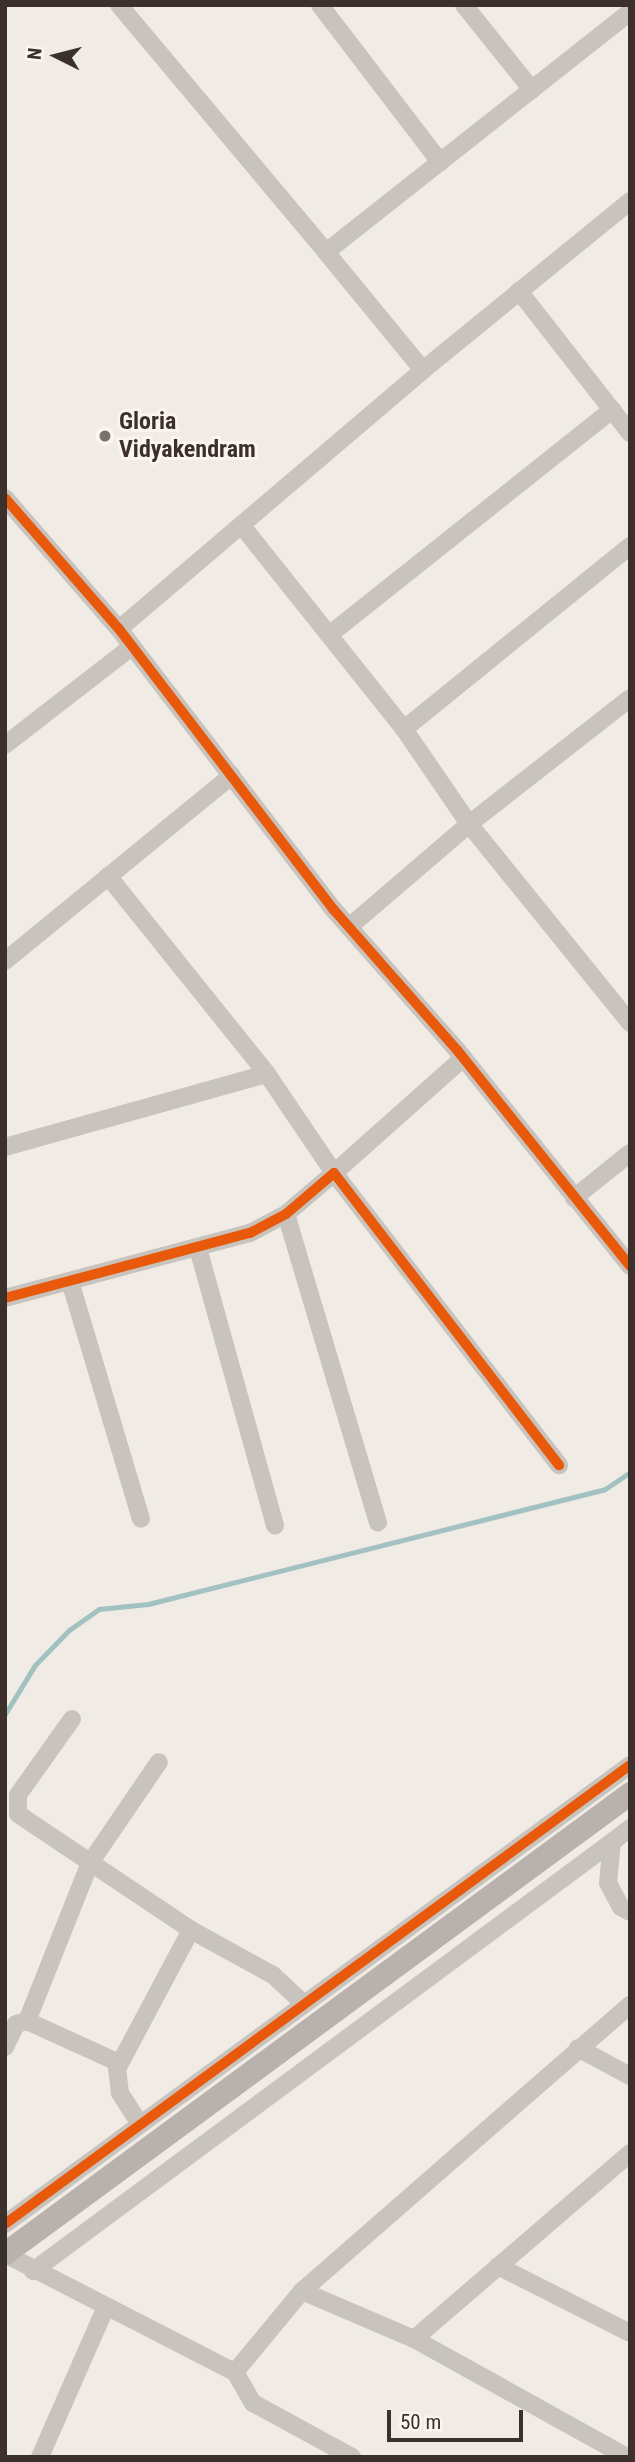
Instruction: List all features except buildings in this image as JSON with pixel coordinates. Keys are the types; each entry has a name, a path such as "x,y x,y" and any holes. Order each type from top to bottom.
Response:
{"main road":[{"path":"5,2253 82,2200 630,1793"}],"street":[{"path":"119,5 423,370"},
{"path":"320,5 440,162"},
{"path":"464,5 532,90"},
{"path":"326,252 630,12"},
{"path":"119,629 423,370 630,201"},
{"path":"519,291 630,432"},
{"path":"329,635 612,410"},
{"path":"5,498 119,629 130,648 349,927 463,1058 630,1266"},
{"path":"242,526 404,729 469,824 630,1023"},
{"path":"404,729 630,546"},
{"path":"5,744 130,648"},
{"path":"349,927 469,824 630,698"},
{"path":"5,961 232,775"},
{"path":"108,876 267,1074 334,1173 559,1465"},
{"path":"5,1298 250,1233 286,1214 463,1058"},
{"path":"5,1147 267,1074"},
{"path":"574,1198 630,1153"},
{"path":"286,1214 378,1523"},
{"path":"198,1248 275,1526"},
{"path":"70,1280 141,1519"},
{"path":"72,1719 18,1796 15,1809 191,1930 262,1969 303,2003"},
{"path":"27,2021 90,1863 159,1762"},
{"path":"5,2224 630,1765"},
{"path":"33,2270 630,1828"},
{"path":"612,1842 608,1883 621,1907 630,1912"},
{"path":"140,2124 120,2093 119,2063 191,1930"},
{"path":"235,2372 302,2291 578,2048 630,2006"},
{"path":"5,2048 16,2024 27,2021 119,2063"},
{"path":"578,2048 630,2076"},
{"path":"414,2339 630,2153"},
{"path":"5,2253 33,2270 235,2372 244,2392 259,2407 352,2457"},
{"path":"498,2266 630,2333"},
{"path":"302,2291 414,2339 628,2457"},
{"path":"40,2457 106,2307"}],"waterway":[{"path":"5,1714 35,1665 69,1630 99,1609 148,1604 605,1489 630,1472"}],"cycle path":[{"path":"5,498 119,629 334,910 457,1050 630,1266"},
{"path":"5,1298 250,1233 286,1214 334,1173 559,1465"},
{"path":"5,2224 630,1765"}],"place":[{"name":"Gloria Vidyakendram","path":"105,436"}]}
